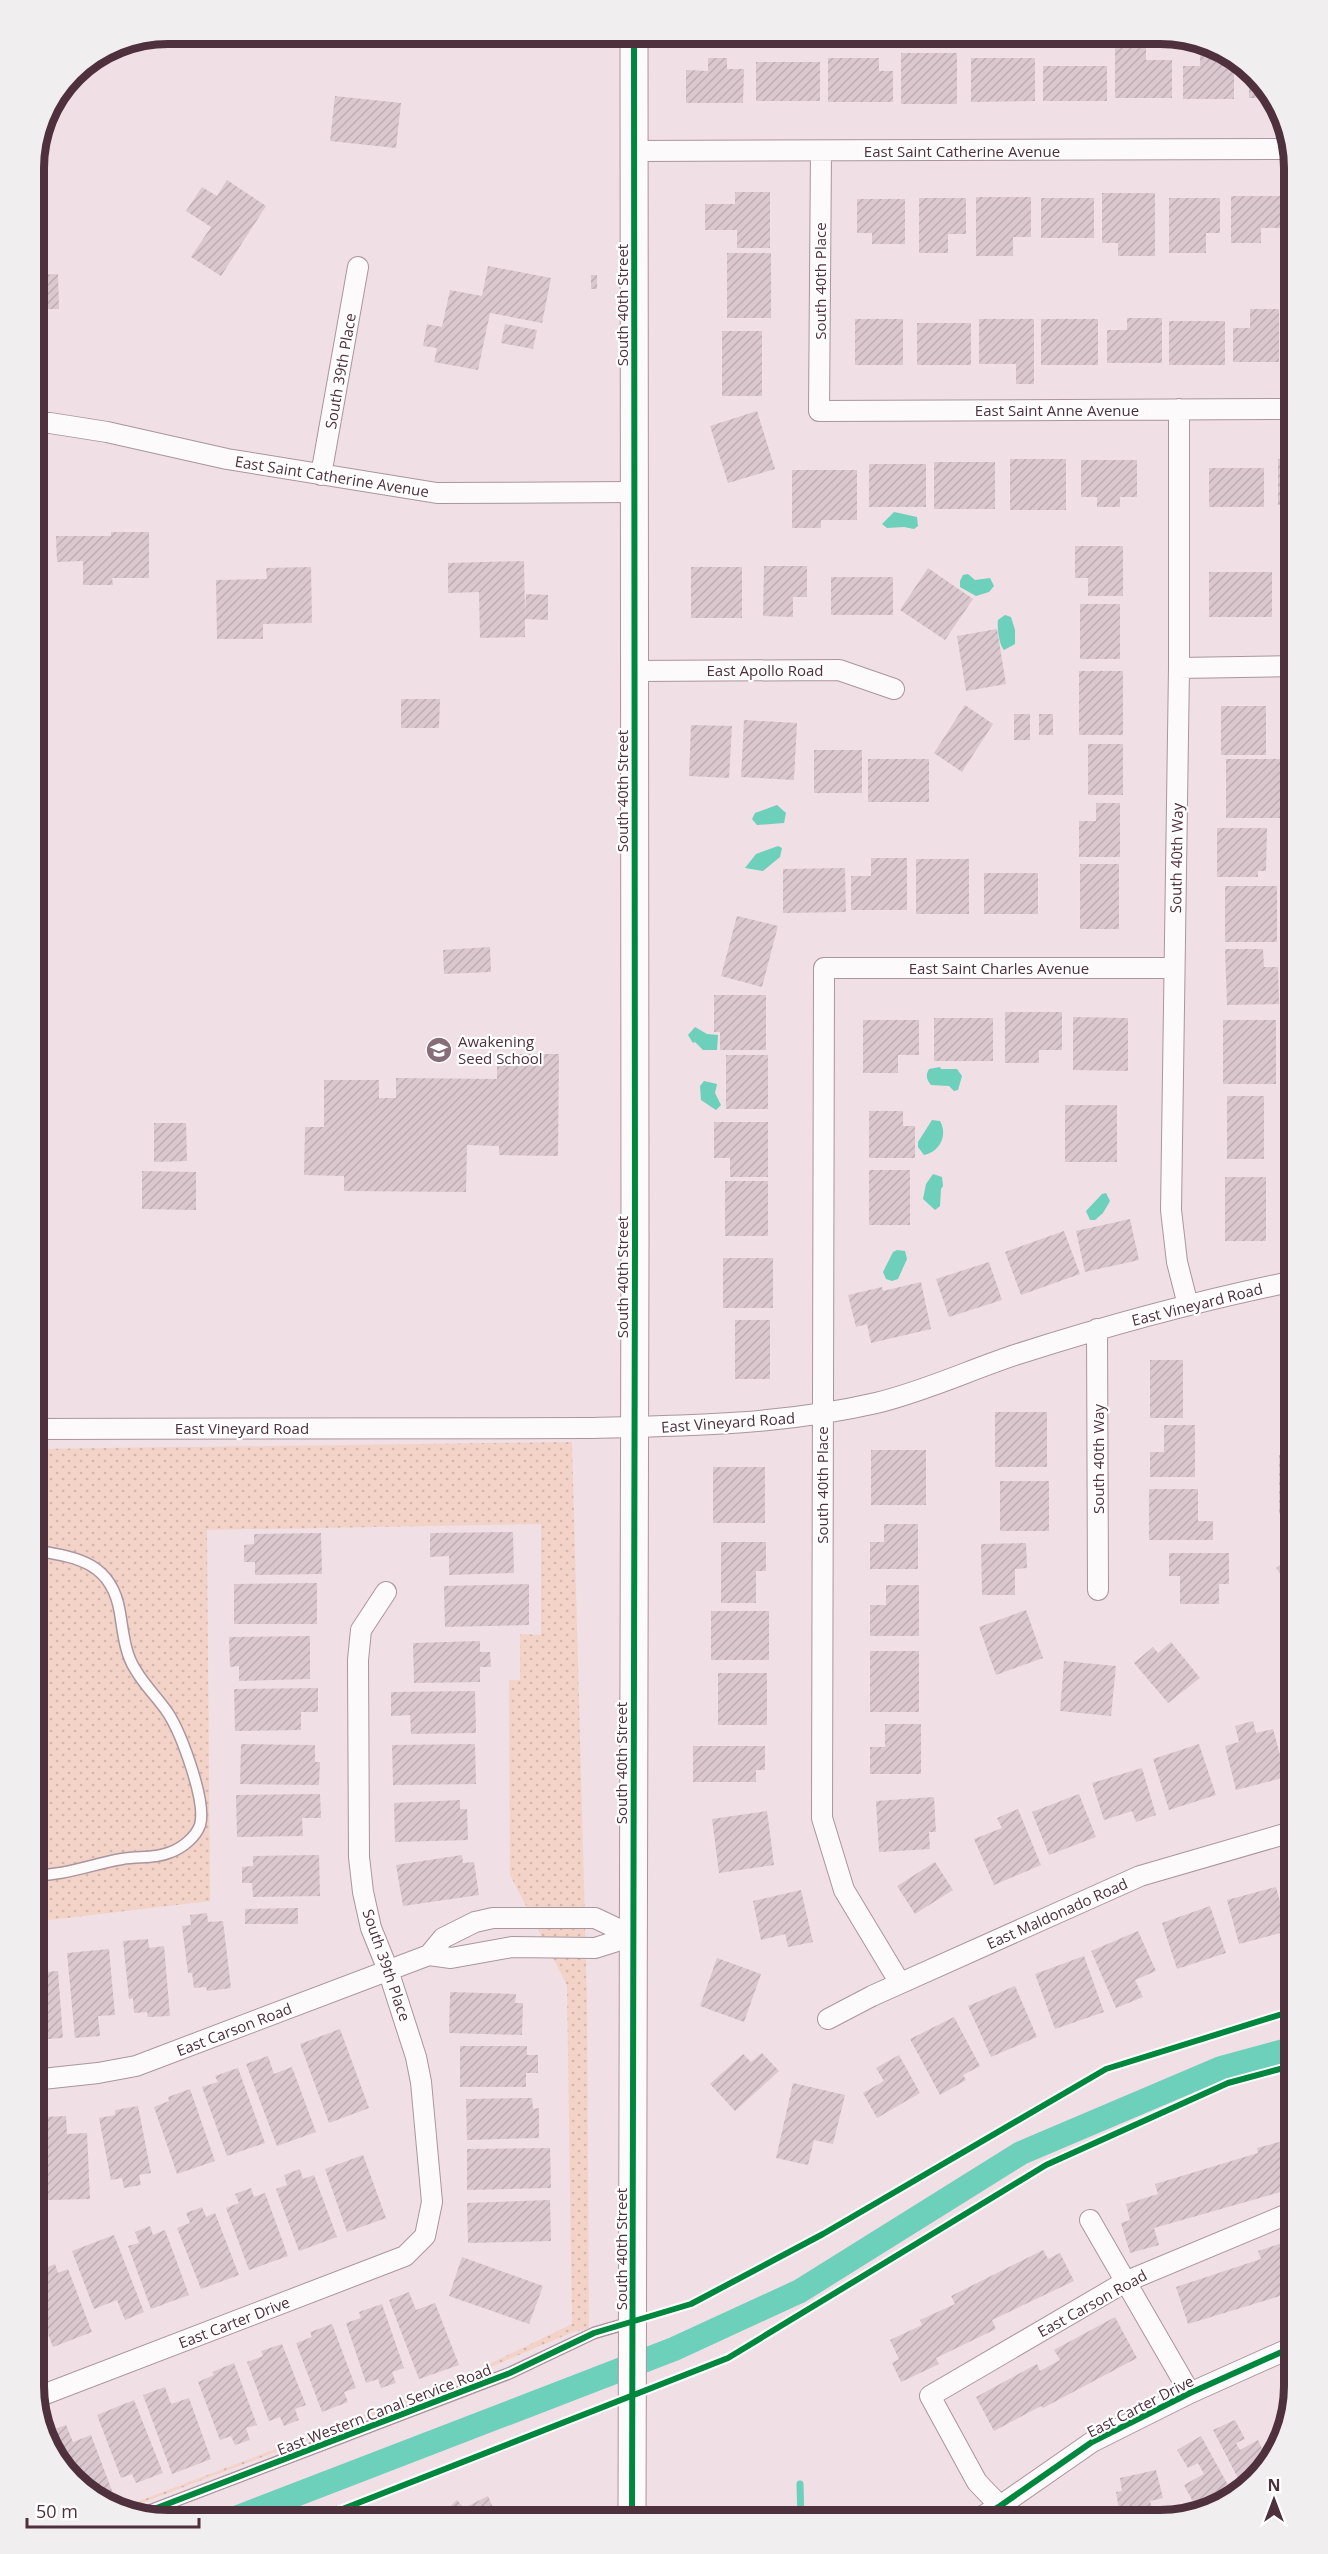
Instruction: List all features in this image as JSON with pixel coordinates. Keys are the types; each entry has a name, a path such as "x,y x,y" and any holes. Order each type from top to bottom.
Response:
{"main road":[{"name":"South 40th Street","path":"632,2510 634,44"}],"street":[{"name":"East Saint Catherine Avenue","path":"634,150 821,152 1283,149"},
{"name":"South 40th Place","path":"819,411 821,152"},
{"name":"South 39th Place","path":"321,475 358,267"},
{"name":"South 40th Way","path":"1179,409 1179,668 1171,1210 1176,1253 1188,1305"},
{"name":"East Saint Anne Avenue","path":"819,411 1284,409"},
{"name":"East Saint Catherine Avenue","path":"44,423 107,432 227,459 437,493 634,492"},
{"path":"1179,668 1284,666"},
{"name":"East Apollo Road","path":"634,671 839,670 894,689"},
{"name":"South 40th Place","path":"824,968 822,1818 844,1890 900,1983"},
{"name":"East Saint Charles Avenue","path":"824,968 1174,968"},
{"name":"East Vineyard Road","path":"44,1429 633,1427 777,1420 822,1414 878,1402 1097,1329 1284,1283"},
{"name":"South 40th Way","path":"1097,1329 1098,1590"},
{"name":"South 39th Place","path":"386,1592 361,1630 358,1660 359,1857 371,1928 409,2031 421,2082 432,2202 425,2236"},
{"name":"East Maldonado Road","path":"828,2019 900,1983 1140,1876 1284,1834"},
{"path":"511,1918 512,1947"},
{"name":"East Carson Road","path":"429,1955 442,1938 475,1922 511,1918 595,1918 633,1936"},
{"name":"East Carson Road","path":"44,2078 98,2073 136,2066 429,1955 451,1958 512,1947 595,1948 633,1936"},
{"name":"East Carson Road","path":"1000,2506 977,2482 930,2396 1125,2282 1284,2216"},
{"path":"1090,2220 1190,2393"},
{"name":"East Carter Drive","path":"44,2395 405,2256 425,2236"},
{"name":"East Carter Drive","path":"993,2510 1092,2442 1190,2393 1284,2351"},
{"path":"1000,2506 1006,2510"}],"lane":[{"path":"44,1551 66,1554 91,1564 109,1583 119,1609 134,1668 168,1714 192,1766 199,1800 200,1824 189,1841 172,1852 154,1857 113,1860 68,1872 44,1874"},
{"name":"East Western Canal Service Road","path":"153,2509 510,2373 594,2333 633,2322"}],"shaded area":[{"path":"894,512 917,517 918,526 914,529 887,528 882,524"},
{"path":"968,574 975,580 990,578 994,586 989,592 976,596 960,587 963,575"},
{"path":"1005,615 1011,617 1015,630 1015,644 1004,650 998,631 998,620"},
{"path":"777,805 786,813 784,823 757,825 752,819 755,813"},
{"path":"778,846 782,848 780,857 763,871 745,868 756,854"},
{"path":"695,1027 707,1034 718,1035 717,1050 703,1050 695,1042 693,1043 688,1035"},
{"path":"940,1067 941,1069 957,1069 962,1076 958,1090 954,1091 949,1086 931,1085 927,1078 929,1069"},
{"path":"704,1081 717,1084 715,1093 721,1105 716,1110 701,1100 700,1086"},
{"path":"932,1120 940,1121 943,1137 938,1147 924,1155 918,1147 918,1142"},
{"path":"933,1174 942,1177 943,1186 940,1206 935,1210 923,1199 926,1184"},
{"path":"1106,1193 1110,1201 1103,1213 1095,1220 1090,1220 1086,1211 1102,1194"},
{"path":"905,1251 907,1259 898,1279 892,1281 886,1279 883,1272 893,1252"},
{"path":"572,1442 587,2000 589,2328 573,2332 415,2399 135,2506 130,2505 454,2381 572,2324 567,1985 510,1875 509,1680 520,1680 520,1634 541,1635 541,1524 207,1530 210,1901 44,1921 44,1449"}],"building":[{"path":"1115,46 1146,46 1146,60 1172,60 1172,98 1115,98"},
{"path":"1200,50 1234,68 1234,99 1183,99 1183,66 1200,66"},
{"path":"901,53 957,53 957,104 901,104"},
{"path":"708,58 727,58 727,69 744,69 743,103 686,103 686,70 708,71"},
{"path":"828,58 879,58 879,71 893,71 893,102 828,102"},
{"path":"971,58 1035,58 1035,101 971,102"},
{"path":"756,62 820,62 820,101 756,101"},
{"path":"1043,66 1107,66 1107,101 1043,101"},
{"path":"1249,81 1263,98 1249,98"},
{"path":"335,96 401,103 396,148 330,141"},
{"path":"227,180 266,206 221,276 191,257 211,227 186,211 202,187 217,196"},
{"path":"735,192 770,192 770,248 737,248 737,230 705,230 705,204 735,204"},
{"path":"1102,193 1155,193 1155,256 1118,256 1118,243 1102,243"},
{"path":"1231,196 1283,196 1283,228 1261,228 1261,243 1231,243"},
{"path":"976,197 1031,197 1031,237 1013,237 1013,256 976,256"},
{"path":"919,198 966,198 966,234 948,234 948,253 919,253"},
{"path":"1041,198 1094,198 1094,238 1041,238"},
{"path":"1169,198 1220,198 1220,233 1206,233 1206,253 1169,253"},
{"path":"857,199 905,199 905,244 872,244 872,233 857,233"},
{"path":"727,253 771,253 771,318 727,318"},
{"path":"488,266 551,278 542,323 490,313 478,370 434,362 437,348 423,346 427,324 442,327 450,290 482,296"},
{"path":"58,274 59,309 44,309 44,275"},
{"path":"591,275 597,275 597,289 591,289"},
{"path":"1250,309 1279,309 1279,362 1233,362 1233,328 1250,328"},
{"path":"1127,318 1162,318 1162,363 1107,363 1107,330 1127,330"},
{"path":"855,319 903,319 903,365 855,365"},
{"path":"979,319 1034,319 1034,384 1016,384 1016,364 979,364"},
{"path":"1041,319 1098,319 1098,365 1041,365"},
{"path":"1169,321 1225,321 1225,365 1169,365"},
{"path":"917,323 971,323 971,365 917,365"},
{"path":"505,324 537,330 533,349 501,343"},
{"path":"722,331 762,331 762,396 722,396"},
{"path":"757,411 775,469 728,483 710,426"},
{"path":"1010,459 1066,459 1066,510 1010,510"},
{"path":"1278,459 1284,459 1284,505 1278,505"},
{"path":"1081,460 1137,460 1137,497 1120,497 1120,507 1097,507 1097,497 1081,497"},
{"path":"934,462 995,462 995,509 934,509"},
{"path":"869,464 926,464 926,507 869,507"},
{"path":"1209,468 1264,468 1264,507 1209,507"},
{"path":"792,470 857,470 857,520 821,520 821,528 792,528"},
{"path":"111,532 149,532 149,578 112,578 113,585 83,585 83,561 57,562 56,536 111,536"},
{"path":"1075,546 1123,546 1123,596 1088,596 1088,578 1075,578"},
{"path":"524,561 525,616 526,594 548,595 548,620 525,619 525,637 480,638 479,592 448,593 448,563"},
{"path":"764,566 807,566 807,597 793,597 793,617 763,616"},
{"path":"311,567 312,623 263,624 263,639 217,639 216,580 267,579 266,568"},
{"path":"691,567 742,567 742,618 691,618"},
{"path":"928,568 973,599 945,640 900,610"},
{"path":"1209,572 1272,572 1272,617 1209,617"},
{"path":"1282,573 1284,573 1284,613 1282,613"},
{"path":"831,577 893,577 893,615 831,615"},
{"path":"1080,604 1120,604 1120,659 1080,659"},
{"path":"997,629 1006,684 966,691 957,636"},
{"path":"1079,671 1123,671 1123,735 1079,735"},
{"path":"401,699 440,699 439,728 401,728"},
{"path":"965,705 993,724 962,772 934,753"},
{"path":"1221,706 1266,706 1266,755 1221,755"},
{"path":"1014,714 1030,714 1030,740 1014,740"},
{"path":"1039,714 1053,714 1053,735 1039,735"},
{"path":"744,720 797,723 794,780 741,777"},
{"path":"691,725 732,726 729,778 689,776"},
{"path":"1088,744 1123,744 1123,795 1088,795"},
{"path":"814,750 862,750 862,793 814,793"},
{"path":"868,759 929,759 929,802 868,802"},
{"path":"1226,759 1281,759 1281,818 1226,818"},
{"path":"1096,803 1120,803 1120,857 1079,857 1079,821 1096,821"},
{"path":"1217,828 1267,828 1266,871 1258,871 1258,877 1217,877"},
{"path":"871,858 907,858 907,910 851,910 851,876 871,876"},
{"path":"916,859 969,859 969,914 916,914"},
{"path":"1080,864 1119,864 1119,929 1080,929"},
{"path":"845,868 846,912 783,913 783,869"},
{"path":"984,873 1038,873 1038,914 984,914"},
{"path":"1225,886 1277,886 1277,942 1225,942"},
{"path":"737,916 778,926 762,987 721,976"},
{"path":"490,947 491,972 444,974 443,950"},
{"path":"1225,949 1263,949 1264,967 1278,967 1279,1004 1227,1005"},
{"path":"714,995 766,995 766,1050 720,1050 720,1032 714,1032"},
{"path":"1005,1012 1062,1012 1062,1050 1039,1050 1039,1063 1005,1063"},
{"path":"1073,1017 1128,1018 1128,1071 1073,1070"},
{"path":"934,1018 993,1018 993,1061 934,1061"},
{"path":"863,1020 919,1020 919,1055 898,1055 898,1073 863,1073"},
{"path":"1223,1020 1276,1020 1276,1084 1223,1084"},
{"path":"497,1054 559,1054 558,1156 499,1155 499,1146 467,1145 466,1192 344,1191 344,1176 304,1175 305,1127 324,1127 324,1080 379,1080 379,1098 396,1098 396,1078 497,1079"},
{"path":"726,1055 768,1055 768,1109 726,1109"},
{"path":"1227,1096 1264,1096 1264,1159 1227,1159"},
{"path":"1065,1105 1117,1105 1117,1162 1065,1162"},
{"path":"869,1111 903,1111 903,1126 915,1126 915,1158 869,1158"},
{"path":"714,1122 768,1122 768,1177 730,1177 730,1158 714,1158"},
{"path":"154,1123 186,1123 187,1161 154,1162"},
{"path":"869,1170 910,1170 910,1225 869,1225"},
{"path":"142,1171 196,1172 196,1210 142,1209"},
{"path":"1225,1177 1266,1177 1266,1241 1225,1241"},
{"path":"725,1181 768,1181 768,1236 725,1236"},
{"path":"1130,1219 1139,1260 1085,1272 1076,1231"},
{"path":"1064,1231 1080,1274 1021,1295 1005,1252"},
{"path":"723,1258 773,1258 773,1308 723,1308"},
{"path":"989,1262 1002,1300 949,1317 936,1279"},
{"path":"921,1282 931,1329 871,1343 867,1324 856,1327 848,1295 882,1287 883,1291"},
{"path":"735,1320 770,1320 770,1379 735,1379"},
{"path":"1150,1360 1183,1360 1183,1418 1150,1418"},
{"path":"1283,1397 1284,1397 1284,1432"},
{"path":"995,1412 1047,1412 1047,1467 995,1467"},
{"path":"1164,1425 1195,1425 1195,1477 1150,1477 1150,1452 1164,1452"},
{"path":"871,1450 926,1450 926,1505 871,1505"},
{"path":"1279,1455 1284,1455 1284,1514 1279,1514"},
{"path":"713,1467 765,1467 765,1523 713,1523"},
{"path":"1000,1481 1049,1481 1049,1531 1000,1531"},
{"path":"1149,1489 1198,1489 1198,1521 1213,1521 1213,1540 1149,1540"},
{"path":"884,1524 918,1524 918,1569 870,1569 870,1542 884,1542"},
{"path":"513,1532 514,1573 449,1575 449,1556 430,1557 430,1533"},
{"path":"321,1533 322,1574 255,1575 255,1562 244,1562 244,1545 254,1544 254,1534"},
{"path":"721,1542 766,1542 766,1571 756,1571 756,1603 721,1603"},
{"path":"1026,1543 1027,1568 1015,1569 1015,1595 982,1595 981,1544"},
{"path":"1169,1553 1229,1553 1229,1584 1219,1584 1219,1604 1180,1604 1180,1576 1169,1576"},
{"path":"1284,1563 1284,1579 1276,1568"},
{"path":"317,1583 317,1624 234,1624 234,1584"},
{"path":"529,1584 529,1625 445,1627 444,1586"},
{"path":"886,1585 919,1585 919,1636 870,1636 870,1605 886,1605"},
{"path":"1026,1610 1043,1658 996,1675 979,1627"},
{"path":"711,1611 769,1611 769,1660 711,1660"},
{"path":"310,1636 310,1679 239,1681 239,1666 230,1667 229,1637"},
{"path":"480,1641 480,1652 490,1652 491,1667 480,1667 480,1682 414,1683 413,1643"},
{"path":"1171,1642 1200,1678 1168,1703 1134,1663 1153,1647 1158,1653"},
{"path":"870,1651 919,1651 919,1712 870,1712"},
{"path":"1064,1661 1116,1666 1111,1716 1060,1711"},
{"path":"718,1673 767,1673 767,1725 718,1725"},
{"path":"318,1688 318,1712 301,1712 301,1730 235,1731 234,1689"},
{"path":"475,1691 476,1733 411,1734 410,1715 391,1716 391,1692"},
{"path":"1253,1721 1256,1733 1273,1729 1284,1778 1236,1790 1225,1746 1239,1742 1235,1726"},
{"path":"885,1724 921,1724 921,1774 870,1774 870,1747 885,1747"},
{"path":"241,1744 315,1745 315,1762 320,1762 319,1785 240,1784"},
{"path":"475,1744 476,1784 393,1785 392,1745"},
{"path":"1199,1744 1216,1795 1169,1810 1153,1759"},
{"path":"693,1746 765,1746 765,1770 756,1770 756,1782 693,1782"},
{"path":"1142,1768 1156,1815 1136,1822 1132,1811 1104,1820 1092,1783"},
{"path":"320,1794 321,1818 302,1818 303,1836 237,1837 236,1795"},
{"path":"1079,1794 1096,1837 1049,1855 1032,1812"},
{"path":"934,1797 936,1832 929,1832 930,1849 879,1852 876,1801"},
{"path":"460,1800 460,1809 467,1809 468,1840 395,1842 394,1803"},
{"path":"1018,1809 1041,1865 994,1885 974,1839 1002,1828 997,1818"},
{"path":"767,1811 774,1865 719,1873 712,1819"},
{"path":"319,1855 320,1896 253,1897 252,1883 242,1883 242,1867 253,1866 253,1856"},
{"path":"462,1855 463,1863 474,1862 479,1895 403,1906 396,1865"},
{"path":"935,1862 953,1890 915,1914 897,1886"},
{"path":"1276,1887 1284,1916 1284,1932 1239,1944 1227,1900"},
{"path":"801,1890 813,1942 788,1947 785,1934 761,1940 753,1901"},
{"path":"1210,1906 1226,1953 1177,1969 1162,1923"},
{"path":"298,1908 298,1924 245,1924 245,1909"},
{"path":"207,1913 208,1922 223,1921 231,1988 207,1991 206,1987 194,1988 192,1973 188,1973 182,1926 191,1925 190,1915"},
{"path":"1138,1931 1156,1971 1135,1980 1143,1997 1116,2008 1091,1951"},
{"path":"148,1939 149,1948 164,1946 170,2016 148,2017 147,2012 134,2013 133,1998 129,1999 123,1941"},
{"path":"109,1949 115,2015 98,2016 100,2036 75,2038 67,1953"},
{"path":"1084,1956 1104,2012 1055,2029 1035,1974"},
{"path":"717,1958 761,1974 744,2022 700,2006"},
{"path":"44,1962 46,1962 47,1972 58,1971 63,2038 44,2039"},
{"path":"1015,1986 1037,2037 991,2057 968,2006"},
{"path":"450,1992 516,1994 515,2003 523,2003 522,2035 449,2033"},
{"path":"954,2017 980,2066 963,2075 966,2080 940,2095 910,2039"},
{"path":"340,2029 369,2108 329,2123 300,2044"},
{"path":"460,2046 527,2046 527,2055 538,2055 538,2073 526,2073 526,2087 460,2087"},
{"path":"762,2053 779,2071 735,2111 710,2084 743,2054 751,2062"},
{"path":"899,2055 920,2093 877,2118 863,2093 884,2081 876,2068"},
{"path":"268,2056 274,2074 292,2067 316,2132 277,2146 246,2064"},
{"path":"238,2068 265,2143 227,2156 202,2087 218,2082 215,2076"},
{"path":"793,2083 845,2095 833,2144 814,2140 808,2165 776,2158"},
{"path":"190,2089 215,2161 177,2174 154,2107 169,2101 168,2097"},
{"path":"532,2098 533,2109 539,2108 539,2138 467,2140 466,2099"},
{"path":"138,2106 151,2173 139,2175 141,2185 124,2188 122,2178 111,2180 99,2118 115,2115 115,2110"},
{"path":"66,2116 67,2134 87,2133 90,2199 47,2200 44,2117"},
{"path":"1284,2141 1284,2191 1154,2228 1159,2245 1130,2253 1121,2223 1130,2220 1126,2204 1158,2194 1155,2184 1258,2153 1257,2148"},
{"path":"550,2148 551,2188 467,2190 467,2149"},
{"path":"363,2155 386,2218 347,2232 325,2169"},
{"path":"300,2169 303,2179 314,2175 337,2237 299,2251 276,2189 287,2185 284,2175"},
{"path":"251,2188 254,2197 265,2193 288,2256 249,2270 226,2208 239,2203 235,2194"},
{"path":"550,2200 551,2241 468,2243 467,2203"},
{"path":"202,2207 206,2217 215,2213 239,2275 201,2289 177,2228 190,2223 186,2213"},
{"path":"150,2226 153,2235 165,2230 189,2295 151,2309 128,2246 139,2243 135,2232"},
{"path":"114,2235 144,2312 125,2320 117,2300 94,2309 72,2251"},
{"path":"1284,2243 1284,2295 1188,2324 1176,2287 1261,2259 1258,2251"},
{"path":"1043,2250 1048,2259 1060,2253 1074,2281 992,2320 996,2329 936,2358 939,2364 901,2382 892,2363 899,2359 890,2340 922,2325 920,2320 955,2304 951,2296"},
{"path":"462,2257 543,2286 529,2324 449,2296"},
{"path":"55,2264 58,2273 68,2269 92,2332 53,2347 44,2323 44,2269"},
{"path":"409,2292 416,2310 435,2303 459,2365 419,2379 389,2300"},
{"path":"382,2304 404,2368 392,2372 396,2383 381,2388 378,2379 366,2383 346,2323 361,2318 359,2312"},
{"path":"1115,2317 1137,2358 994,2431 976,2397 1037,2364 1040,2371 1060,2360 1054,2350"},
{"path":"332,2324 356,2388 344,2392 348,2402 322,2412 296,2343 312,2337 310,2332"},
{"path":"282,2344 306,2405 295,2409 299,2420 284,2426 280,2417 269,2421 247,2362 263,2356 261,2351"},
{"path":"234,2363 257,2425 246,2428 250,2440 235,2445 231,2436 220,2440 198,2382 214,2375 212,2372"},
{"path":"165,2387 171,2404 189,2398 211,2459 172,2474 143,2395"},
{"path":"134,2400 163,2473 136,2483 132,2474 121,2478 97,2415"},
{"path":"1235,2420 1245,2439 1236,2443 1240,2450 1258,2440 1265,2454 1252,2470 1244,2470 1244,2478 1240,2482 1213,2430"},
{"path":"66,2425 73,2442 91,2435 114,2496 92,2485 80,2474 69,2462 52,2430"},
{"path":"1201,2436 1230,2489 1195,2505 1184,2485 1204,2474 1198,2463 1188,2468 1177,2450"},
{"path":"1156,2470 1163,2498 1150,2501 1152,2510 1119,2510 1116,2492 1122,2491 1120,2478"},
{"path":"488,2496 494,2510 446,2510 457,2500 464,2508"},
{"path":"523,2508 523,2510 494,2510"}],"waterway":[{"path":"257,2510 674,2349 800,2291 1021,2153 1221,2068 1284,2051"},
{"path":"800,2484 801,2510"}],"cycle path":[{"path":"632,2510 635,1245 634,44"},
{"path":"153,2509 510,2373 594,2333 691,2304 823,2234 1106,2069 1284,2013"},
{"path":"340,2510 728,2358 1046,2165 1228,2083 1284,2068"},
{"path":"993,2510 1092,2442 1190,2393 1284,2351"}],"place":[{"name":"Awakening Seed School","path":"439,1050"}]}
